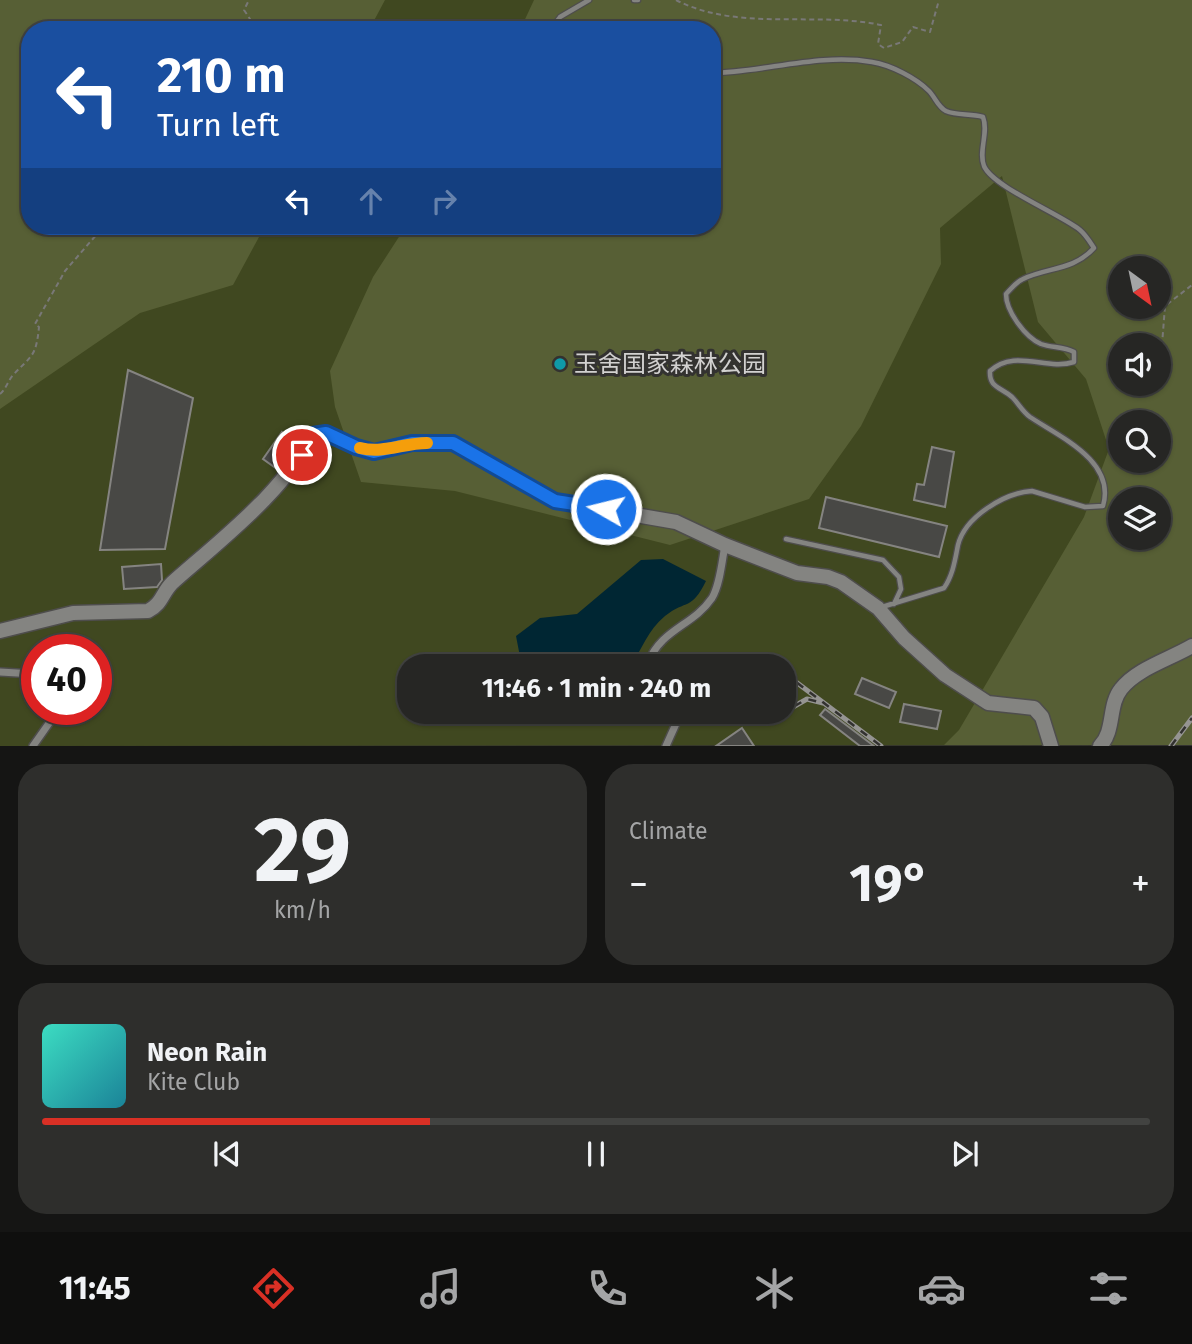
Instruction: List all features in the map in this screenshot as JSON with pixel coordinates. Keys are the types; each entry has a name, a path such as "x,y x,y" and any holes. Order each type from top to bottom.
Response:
{"street":[{"path":"0,631 73,613 148,611 158,606 166,589 227,538 283,477 302,455 306,436 326,433 374,452 412,443 453,443 555,501 676,522 725,545 797,573 828,576 841,582 878,608 904,638 945,675 966,689 988,703 1034,708 1038,711 1051,746"},
{"path":"651,654 668,633 698,614 713,596 725,545"},
{"path":"1100,746 1107,739 1119,691 1139,675 1192,646"},
{"path":"0,672 21,673"},
{"path":"666,746 676,724"},
{"path":"33,746 48,725"}],"lane":[{"path":"557,21 589,0"},
{"path":"721,73 837,60 872,62 898,71 923,86 947,111 983,117 986,126 982,161 985,169 999,182 1077,228 1094,248 1064,267 1020,280 1006,294 1010,311 1034,338 1041,344 1067,348 1074,352 1074,362 1066,364 1028,359 1007,362 990,371 989,380 995,387 1010,395 1027,415 1066,439 1093,464 1104,480 1103,506 1085,507 1032,491 1004,499 979,514 966,527 958,544 950,580 944,588 878,608"},
{"path":"786,539 883,560 899,578 901,589 894,605"}],"path":[{"path":"249,0 244,10 250,21"},
{"path":"676,0 723,17 808,19 881,25 878,44 884,48 902,42 912,27 930,32 939,0"},
{"path":"0,394 12,377 31,359 38,338 39,327 35,324 65,271 96,235"},
{"path":"1164,333 1166,306 1192,285"}],"green space":[{"path":"0,0 385,0 374,21 21,21 21,235 260,235 233,285 140,313 0,409"},
{"name":"玉舍国家森林公园","path":"264,0 1192,0 1192,745 0,746 0,325 134,235 721,235 721,21 254,21"},
{"path":"534,0 1192,0 1192,745 944,745 959,730 1084,517 1108,452 1108,473 1171,473 1171,410 1108,410 1108,446 1086,379 1038,322 1002,176 940,228 941,264 861,426 809,499 670,545 455,491 361,482 335,407 330,371 373,277 400,235 721,235 721,21 524,21"}],"water":[{"path":"663,559 706,581 692,601 659,621 638,654 519,654 516,636 540,618 577,614 641,560"}],"building":[{"path":"128,370 193,398 165,549 100,550"},
{"path":"282,432 294,441 277,469 263,459"},
{"path":"932,447 954,452 945,507 914,500 917,484 924,485"},
{"path":"826,497 947,526 939,557 819,528"},
{"path":"161,564 162,580 157,587 124,589 122,567"},
{"path":"862,678 896,692 889,708 855,694"},
{"path":"904,704 941,711 937,729 900,722"},
{"path":"825,709 874,746 860,746 820,715"},
{"path":"742,728 754,746 716,746"}],"railway":[{"path":"796,682 881,746"},
{"path":"796,705 807,699 823,703"},
{"path":"1171,746 1192,718"}],"slow traffic":[{"path":"360,448 374,452 412,443 427,443"}],"place":[{"name":"玉舍国家森林公园","path":"560,364"}],"route":[{"path":"302,455 306,436 326,433 374,452 412,443 453,443 555,501 606,509"}]}
